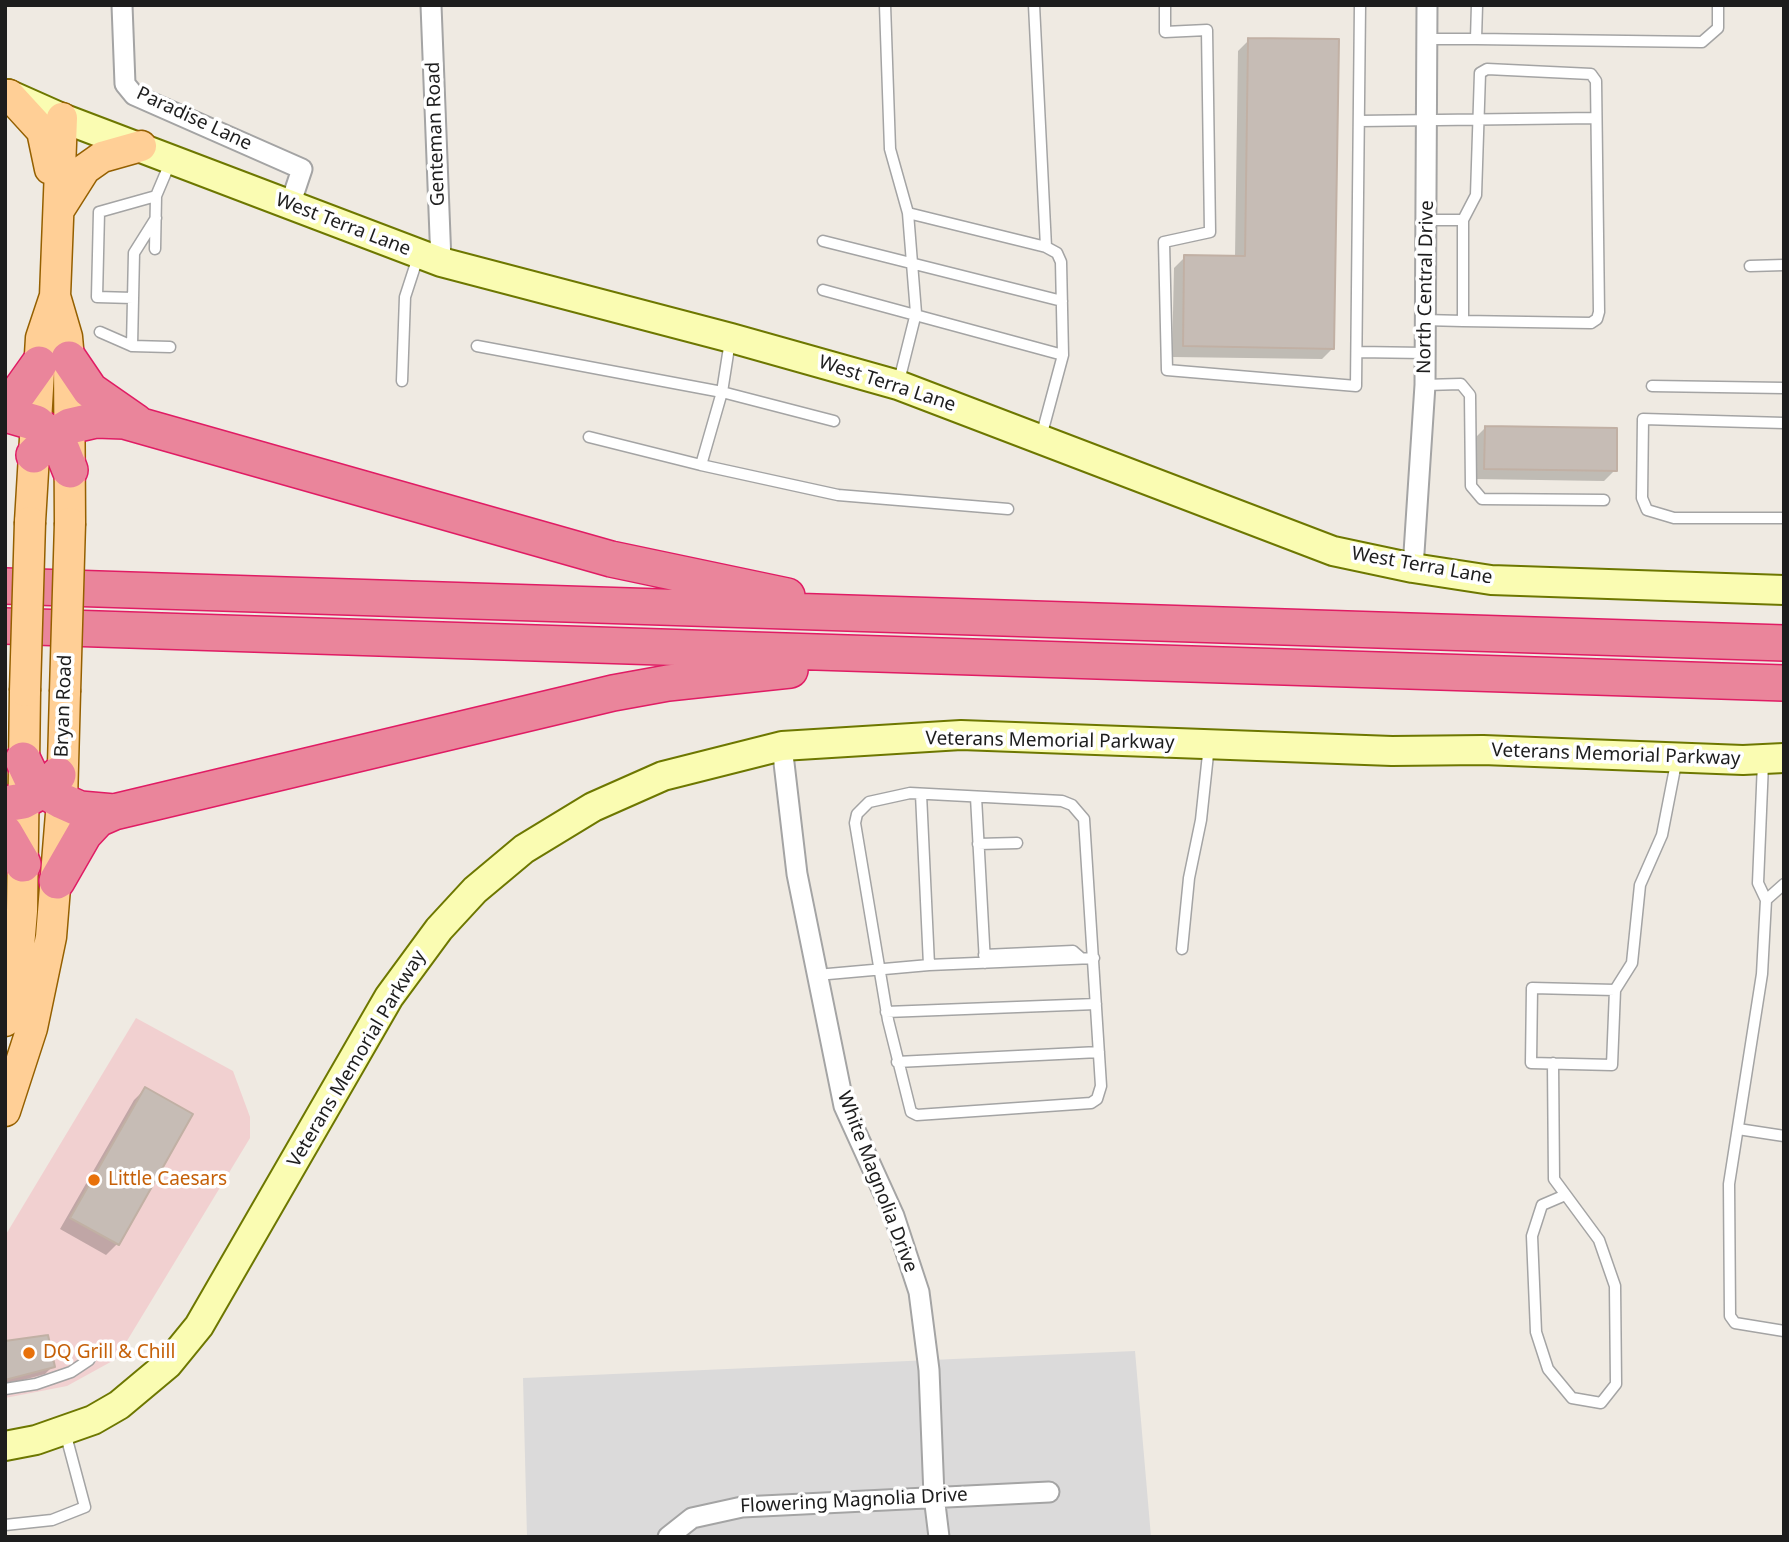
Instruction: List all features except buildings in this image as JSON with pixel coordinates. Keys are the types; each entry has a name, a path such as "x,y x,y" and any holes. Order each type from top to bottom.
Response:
{"highway":[{"path":"5,405 54,361 139,424"},
{"path":"39,431 96,420 139,424 611,559 796,598 910,616"},
{"path":"39,431 62,450 70,470"},
{"path":"5,586 1784,643"},
{"path":"5,626 1784,683"},
{"path":"57,881 84,834 99,819 114,811 613,693 668,683 891,655"},
{"path":"23,760 39,794 80,809 114,811"},
{"path":"5,834 23,864"}],"main road":[{"path":"7,94 42,131 57,214"},
{"name":"Bryan Road","path":"23,760 30,522 39,431 54,361 41,338 55,296 62,118"},
{"path":"57,214 85,169 102,157 141,146"},
{"name":"Bryan Road","path":"5,1021 17,971 23,864 65,692 70,470"},
{"name":"Bryan Road","path":"5,1111 32,1028 45,968 57,881 39,794"}],"street":[{"name":"Paradise Lane","path":"122,5 125,84 134,94 302,169 303,175 290,205"},
{"name":"Genteman Road","path":"430,5 430,258"},
{"name":"North Central Drive","path":"1413,568 1425,384 1423,320 1427,220 1427,5"},
{"name":"West Terra Lane","path":"7,94 62,118 430,258 898,385 1333,551 1413,568 1491,580 1784,590"},
{"name":"Veterans Memorial Parkway","path":"5,1446 64,1432 119,1405 168,1364 188,1342 401,979 439,929 475,890 556,828 629,789 693,766 782,747 961,735 1677,758 1773,758"},
{"name":"White Magnolia Drive","path":"782,747 797,874 844,1107 894,1216 919,1292 929,1370 934,1496 939,1537"},
{"name":"Flowering Magnolia Drive","path":"668,1537 692,1518 716,1510 934,1496 1049,1492"}],"lane":[{"path":"885,5 890,149 908,213 916,313 898,385"},
{"path":"1034,5 1046,247"},
{"path":"1166,5 1166,32 1207,30 1210,232 1164,242 1167,370 1356,387 1360,5"},
{"path":"1476,39 1477,5"},
{"path":"1427,39 1702,42 1718,28 1718,5"},
{"path":"1423,320 1462,321 1591,323 1597,319 1596,81 1591,74 1487,69 1480,73 1476,195 1463,220 1462,321"},
{"path":"1359,121 1596,118"},
{"path":"155,249 156,196 172,159"},
{"path":"133,298 97,297 99,212 156,196"},
{"path":"908,213 1046,247 1057,253 1061,262 1063,355 1041,439"},
{"path":"132,346 134,253 156,218"},
{"path":"1427,220 1463,220"},
{"path":"823,241 1062,301"},
{"path":"402,381 405,297 430,258"},
{"path":"1750,266 1784,265"},
{"path":"823,290 916,313 1063,355"},
{"path":"100,332 132,346 170,347"},
{"path":"701,465 722,392 731,338"},
{"path":"477,346 722,392 834,421"},
{"path":"1358,352 1424,353"},
{"path":"1425,384 1461,384 1470,395 1471,486 1482,499 1604,500"},
{"path":"1652,386 1784,388"},
{"path":"1784,423 1643,419 1642,498 1647,510 1674,519 1784,519"},
{"path":"589,437 838,495 1008,509"},
{"path":"1182,949 1209,744"},
{"path":"1615,990 1532,988 1531,1063 1612,1065 1615,990 1632,963 1640,885 1662,835 1677,758"},
{"path":"1773,758 1758,883 1766,900 1762,974 1729,1184 1730,1316 1735,1323 1784,1331"},
{"path":"921,793 929,965"},
{"path":"921,793 1062,801 1079,811 1084,819 1101,1086 1097,1099 1091,1103 917,1115 911,1112 886,1012 855,823 857,814 869,802 880,797 921,793"},
{"path":"976,797 985,959"},
{"path":"978,844 1017,843"},
{"path":"1766,900 1784,884"},
{"path":"817,975 985,959 1094,958"},
{"path":"886,1012 1096,1004"},
{"path":"897,1062 1099,1052"},
{"path":"1553,1063 1554,1179 1563,1196 1599,1240 1615,1286 1616,1384 1601,1403 1572,1398 1548,1369 1536,1332 1532,1236 1542,1205 1563,1196"},
{"path":"1738,1129 1784,1136"},
{"path":"5,1389 71,1372 89,1360 93,1353"},
{"path":"5,1525 52,1520 85,1507 64,1432"}],"shaded area":[{"path":"136,1018 233,1071 250,1117 250,1138 116,1359 67,1386 5,1398 5,1236"},
{"path":"1135,1351 1151,1537 527,1537 523,1378"}],"place":[{"name":"Little Caesars","path":"94,1180"},
{"name":"DQ Grill & Chill","path":"29,1353"}]}
